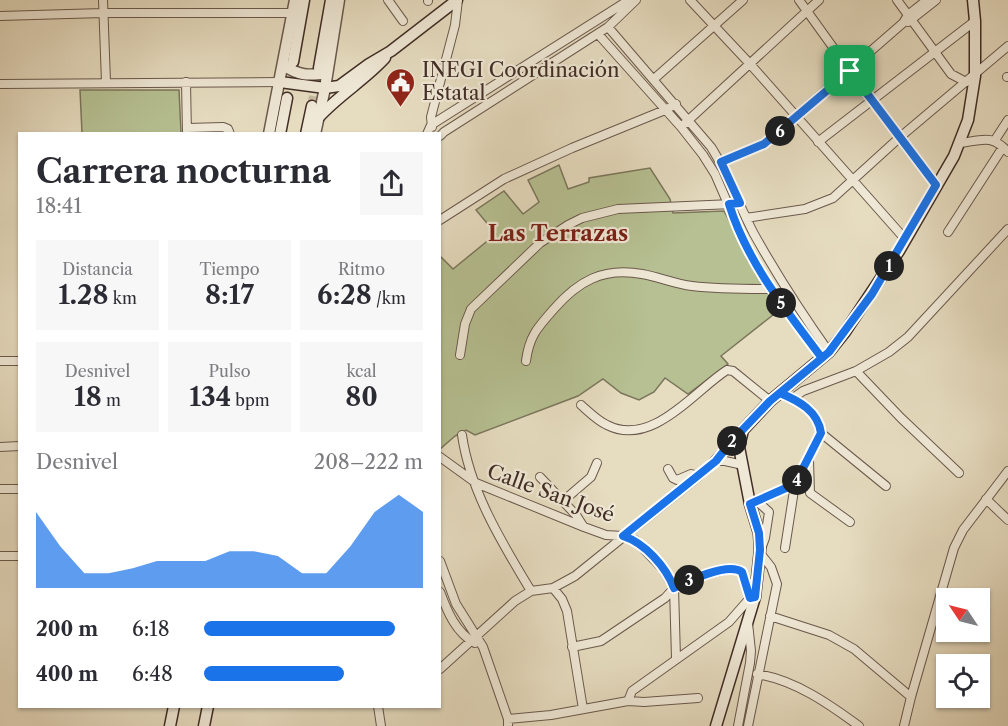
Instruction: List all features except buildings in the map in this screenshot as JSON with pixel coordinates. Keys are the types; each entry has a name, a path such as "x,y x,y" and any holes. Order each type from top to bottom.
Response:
{"main road":[{"path":"295,0 288,63 297,74 307,75 323,70"},
{"path":"269,132 280,82 288,63 304,0"},
{"path":"315,132 325,88 323,70 331,0"},
{"path":"323,70 339,0"},
{"path":"280,82 325,88 339,86 391,51 457,0"},
{"path":"716,726 748,622 760,552 753,503 739,447 743,430 770,401 825,355 872,294 961,143 968,120 975,21 973,0"},
{"path":"319,117 331,104 374,70 391,51"},
{"path":"280,132 287,98"},
{"path":"306,132 312,106"},
{"path":"170,726 174,708"},
{"path":"204,726 208,708"}],"street":[{"path":"103,0 106,82"},
{"path":"388,0 403,21"},
{"path":"457,0 455,25 431,117 432,129 629,0"},
{"path":"441,135 598,34 627,11 636,0"},
{"path":"690,0 750,64 905,239"},
{"path":"654,79 743,0"},
{"path":"799,0 936,185"},
{"path":"681,127 819,0"},
{"path":"897,0 908,20 951,74 970,79"},
{"path":"721,162 764,144 908,20 927,0"},
{"path":"908,20 936,0"},
{"path":"0,16 104,13 293,13"},
{"path":"818,142 975,21"},
{"path":"608,27 690,120 721,162 746,218 825,355"},
{"path":"598,34 681,127 709,164 751,257 770,289 825,355"},
{"path":"746,218 804,209 833,198 899,138 1008,46"},
{"path":"186,82 187,131 223,127 229,131"},
{"path":"0,84 280,82"},
{"path":"441,219 512,175 676,104"},
{"path":"995,140 1008,120"},
{"path":"948,231 1006,150 995,140 961,143"},
{"path":"460,355 465,324 471,309 540,243 568,225 582,218 618,209 740,203"},
{"path":"793,398 803,391 856,371 889,352 908,337 1008,230"},
{"path":"526,362 530,339 537,328 581,282 598,276 641,274 693,286 770,289"},
{"path":"0,361 18,361"},
{"path":"581,405 607,425 627,432 671,414 727,369 733,371 770,401"},
{"path":"856,371 959,473"},
{"path":"780,393 793,398 815,416 821,433 795,484 785,548"},
{"path":"441,668 515,601 531,591 553,588 575,576 699,476 716,461 743,430"},
{"path":"821,433 886,486"},
{"path":"462,435 463,446 476,483 502,543 531,591"},
{"path":"0,447 18,446"},
{"path":"809,457 810,493 850,522"},
{"name":"Calle San José","path":"441,458 476,483 606,535 623,536 635,540 663,569 674,588"},
{"path":"716,461 742,465"},
{"path":"563,501 591,477 597,463"},
{"path":"668,469 673,478 677,480 684,476 699,476"},
{"path":"904,726 954,548 963,530 1007,476"},
{"path":"540,477 576,514 584,527"},
{"path":"753,503 795,484"},
{"path":"0,489 18,489"},
{"path":"986,499 1008,520"},
{"path":"748,726 777,584 771,567 760,552"},
{"path":"0,556 18,556"},
{"path":"441,564 456,604 474,638 483,647 508,723 628,701 698,698"},
{"path":"572,647 601,641 690,579 728,569 737,569 742,572 752,598 729,622 632,691 628,701"},
{"path":"553,588 562,599 567,611 584,709"},
{"path":"674,588 676,658"},
{"path":"441,594 452,620 465,637 474,638"},
{"path":"770,616 829,635 854,649 911,697"},
{"path":"738,726 750,663 748,622"},
{"path":"757,674 787,682 812,695 859,726"},
{"path":"378,708 381,726"},
{"path":"551,715 551,726"}],"green space":[{"path":"80,90 179,90 181,132 82,132"},
{"path":"559,165 568,189 589,182 589,178 650,168 670,199 673,213 724,211 778,311 721,356 728,364 688,394 665,378 654,392 639,400 621,393 603,379 578,396 475,435 466,430 441,448 441,257 453,269 496,234 476,210 504,191 523,214 539,202 528,180"}],"tunnel":[{"path":"312,106 317,79"}],"place":[{"name":"INEGI Coordinación Estatal","path":"401,108"}],"district":[{"name":"Las Terrazas","path":"558,233"}],"route":[{"path":"850,71 764,144 721,162 740,203 729,204 751,257 770,289 822,358 780,393 805,406 815,416 821,433 795,484 750,504 759,533 760,550 755,597 750,598 742,572 737,569 728,569 690,579 674,588 663,569 645,550 635,540 623,536 716,461 770,401 822,358 829,352 872,294 936,185 850,71"}]}
